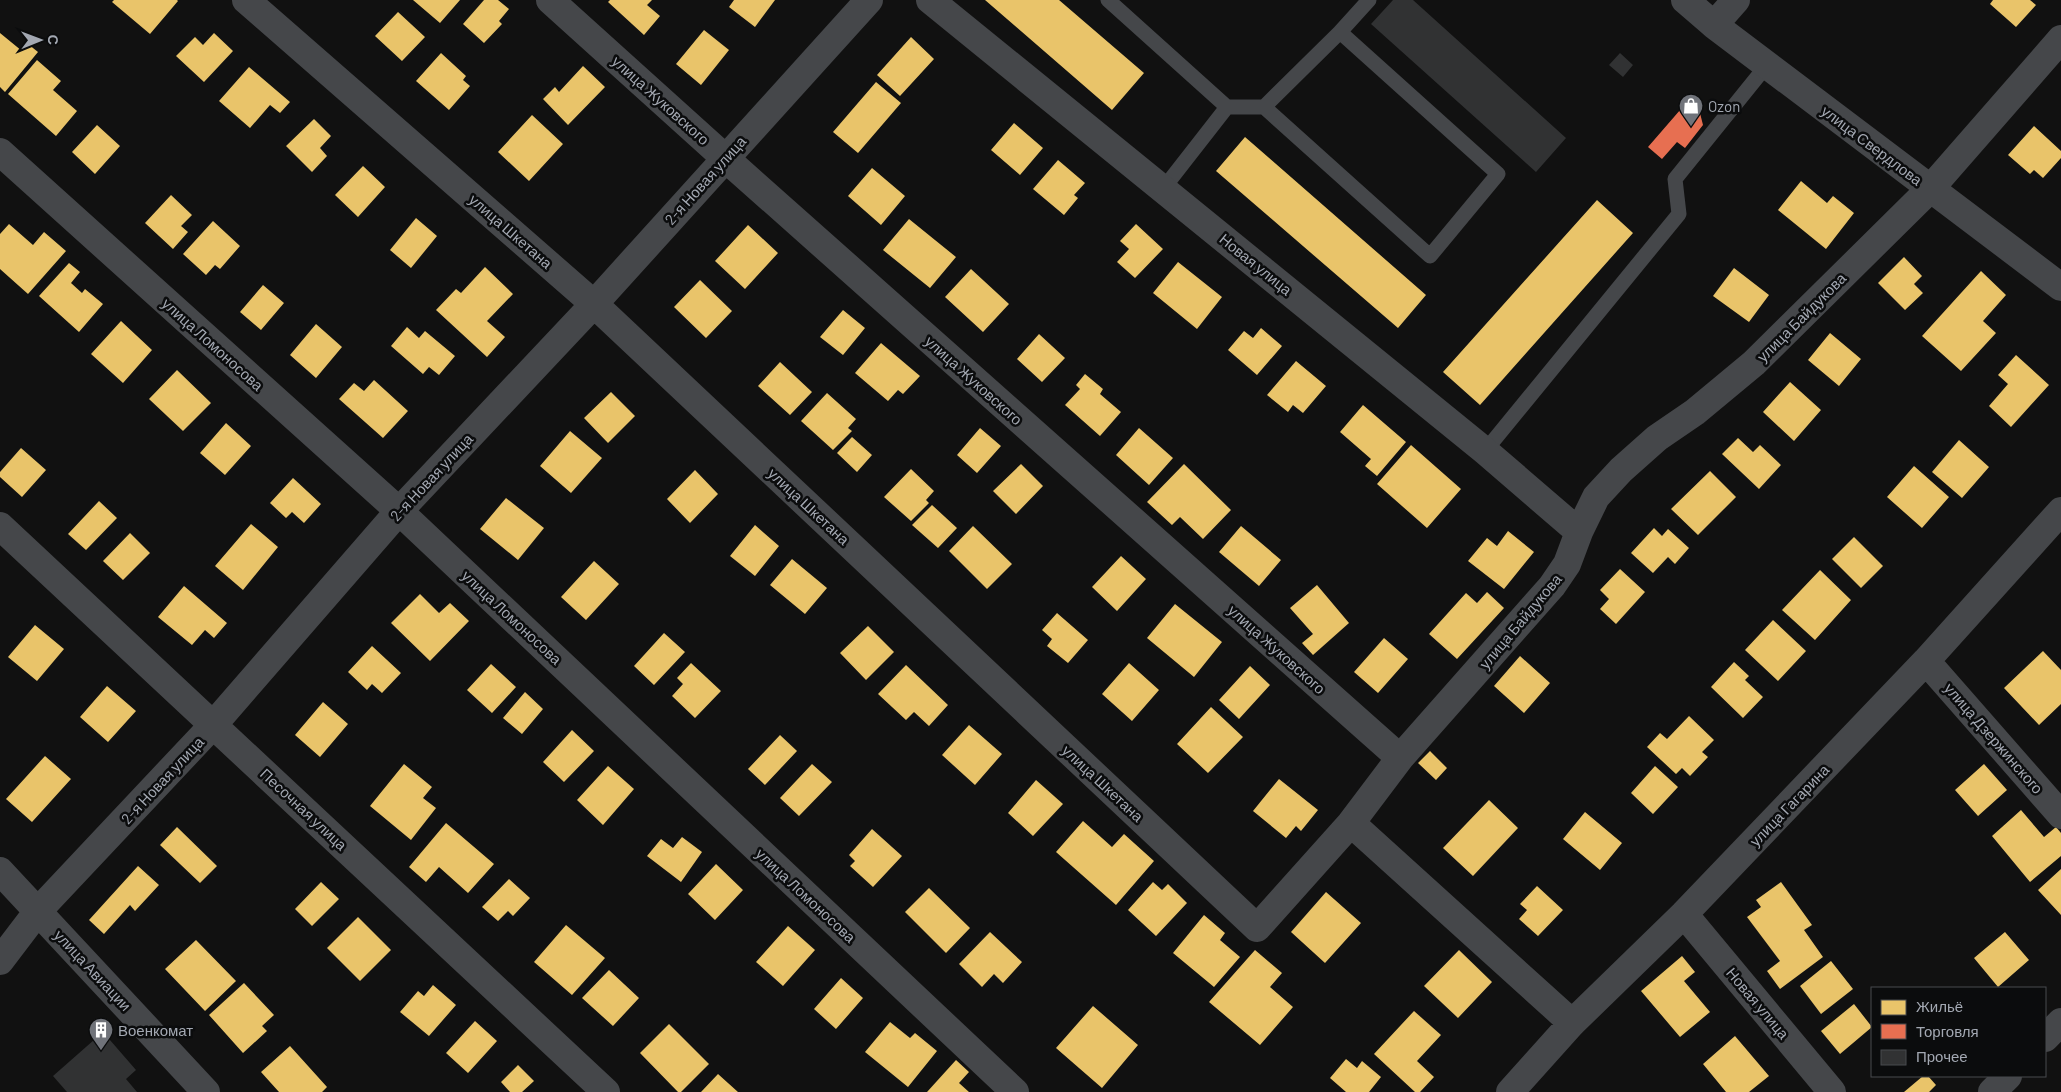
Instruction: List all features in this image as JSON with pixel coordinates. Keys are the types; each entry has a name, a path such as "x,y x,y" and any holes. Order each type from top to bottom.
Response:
{"street":[{"name":"улица Шкетана","path":"246,0 594,304 1257,928 1351,823"},
{"name":"улица Жуковского","path":"550,0 1400,758"},
{"name":"2-я Новая улица","path":"0,961 38,911 214,724 399,511 594,304 869,0"},
{"name":"Новая улица","path":"930,0 1485,451 1579,532"},
{"name":"улица Свердлова","path":"1685,0 1714,25 2061,287"},
{"path":"1714,25 1736,0"},
{"name":"улица Байдукова","path":"1351,823 1400,758 1552,586 1567,564 1579,532 1596,497 1621,470 1657,438 1695,412 1754,363 1930,189 2061,39"},
{"name":"улица Ломоносова","path":"0,152 399,511 1015,1092"},
{"name":"улица Гагарина","path":"1510,1092 1572,1023 1684,914 1926,661 2061,511"},
{"name":"Песочная улица","path":"0,526 606,1092"},
{"name":"улица Дзержинского","path":"1926,661 2061,815"},
{"path":"1351,823 1572,1023"},
{"name":"улица Авиации","path":"0,871 206,1092"},
{"name":"Новая улица","path":"1684,914 1832,1092"},
{"path":"2046,1037 2061,1022"},
{"path":"1992,1092 2007,1077"}],"lane":[{"path":"1108,0 1227,107 1264,107 1430,256 1498,174 1340,32"},
{"path":"1264,107 1340,32 1369,0"},
{"path":"1485,451 1679,214 1675,179 1767,65"},
{"path":"1163,189 1227,107"}],"building: Жильё":[{"path":"114,0 178,1 150,34 112,2"},
{"path":"413,0 460,0 440,23"},
{"path":"484,0 498,0 509,9 499,21 502,24 484,43 463,24"},
{"path":"610,0 652,0 647,5 660,16 644,35 608,2"},
{"path":"734,0 775,0 755,27 729,7"},
{"path":"985,0 1059,0 1144,73 1112,110"},
{"path":"1993,0 2030,0 2036,5 2016,27 1990,4"},
{"path":"398,12 425,37 402,61 375,36"},
{"path":"704,30 729,50 701,85 676,64"},
{"path":"0,33 22,51 28,44 38,52 5,92 0,87"},
{"path":"214,33 233,51 204,82 176,56 195,37 203,45"},
{"path":"911,37 934,59 900,96 877,75"},
{"path":"441,53 466,76 463,80 470,86 449,110 416,81"},
{"path":"37,60 61,81 53,90 77,111 56,136 8,94"},
{"path":"583,66 605,87 568,125 543,99 555,87 559,92"},
{"path":"249,67 290,102 280,113 270,105 250,128 219,101"},
{"path":"876,82 901,103 858,153 833,132"},
{"path":"532,115 563,144 529,181 498,152"},
{"path":"314,119 331,136 320,148 327,156 312,172 286,146"},
{"path":"1014,123 1043,148 1020,175 991,150"},
{"path":"97,125 120,146 95,174 72,152"},
{"path":"2034,126 2061,151 2061,158 2043,178 2034,170 2030,174 2008,155"},
{"path":"1245,137 1426,295 1398,328 1216,171"},
{"path":"1058,160 1085,183 1074,195 1078,198 1064,215 1033,189"},
{"path":"363,166 385,187 358,217 335,195"},
{"path":"872,168 905,196 881,225 848,196"},
{"path":"1801,181 1827,203 1833,196 1854,213 1826,249 1778,210"},
{"path":"171,195 192,215 181,226 188,232 173,249 145,223"},
{"path":"1597,200 1633,233 1480,405 1443,372"},
{"path":"416,218 437,236 411,268 390,250"},
{"path":"909,219 956,257 930,288 883,250"},
{"path":"213,221 240,246 220,269 215,265 206,275 183,254"},
{"path":"9,224 33,245 44,232 66,251 28,294 0,269 0,234"},
{"path":"1136,224 1163,249 1135,278 1117,262 1129,249 1120,241"},
{"path":"748,225 778,253 745,289 715,261"},
{"path":"1904,257 1922,276 1914,284 1923,293 1905,310 1878,283"},
{"path":"1178,262 1222,297 1197,329 1153,293"},
{"path":"69,263 80,272 71,283 82,293 85,289 103,304 79,332 39,296"},
{"path":"485,267 513,294 487,321 505,337 487,357 436,310 456,289 461,293"},
{"path":"1734,268 1769,295 1749,322 1713,296"},
{"path":"971,269 1009,304 983,332 945,297"},
{"path":"1981,271 2006,295 1983,321 1996,333 1961,371 1922,336"},
{"path":"700,280 732,311 706,338 674,307"},
{"path":"263,285 284,303 261,330 240,312"},
{"path":"843,310 865,328 843,355 820,337"},
{"path":"121,321 152,350 123,383 91,354"},
{"path":"316,324 342,347 316,378 290,355"},
{"path":"407,327 419,338 425,331 455,356 439,375 429,367 423,374 391,346"},
{"path":"1261,328 1282,346 1257,375 1228,350 1244,331 1253,338"},
{"path":"1830,333 1861,359 1839,386 1808,360"},
{"path":"1039,334 1065,358 1042,382 1017,359"},
{"path":"881,343 920,376 903,394 898,390 888,401 855,373"},
{"path":"2016,355 2049,385 2011,427 1989,406 2008,384 1998,375"},
{"path":"1296,361 1326,386 1303,413 1293,405 1288,412 1267,395"},
{"path":"780,362 812,392 790,415 758,386"},
{"path":"177,370 211,403 183,431 149,399"},
{"path":"1085,374 1103,389 1100,394 1121,412 1100,436 1065,405 1080,389 1076,385"},
{"path":"374,380 408,411 383,438 339,399 354,383 364,391"},
{"path":"1790,382 1821,410 1794,441 1763,412"},
{"path":"611,392 635,416 608,443 584,418"},
{"path":"827,393 856,419 848,428 852,431 833,450 801,421"},
{"path":"1363,405 1406,442 1377,476 1365,466 1371,459 1340,432"},
{"path":"226,423 251,446 225,475 200,453"},
{"path":"980,428 1001,446 977,473 957,455"},
{"path":"1139,428 1173,458 1149,485 1116,455"},
{"path":"570,431 602,458 571,493 540,466"},
{"path":"852,437 872,455 857,472 837,453"},
{"path":"1738,438 1753,452 1760,445 1781,465 1759,489 1722,454"},
{"path":"1959,440 1989,467 1962,498 1932,472"},
{"path":"1411,445 1461,489 1427,528 1377,484"},
{"path":"21,448 46,470 22,497 0,477 0,472"},
{"path":"1021,464 1043,486 1016,514 993,491"},
{"path":"1184,464 1231,510 1203,539 1180,517 1172,525 1147,502"},
{"path":"1914,466 1949,497 1922,528 1887,497"},
{"path":"911,469 934,491 926,500 929,503 911,521 884,497"},
{"path":"695,470 718,494 690,523 667,499"},
{"path":"1710,471 1736,497 1698,535 1671,509"},
{"path":"293,478 321,504 304,523 292,512 286,518 270,503"},
{"path":"506,498 544,528 518,560 480,529"},
{"path":"99,501 117,518 86,550 68,534"},
{"path":"932,505 957,528 938,548 912,525"},
{"path":"251,524 278,547 243,590 215,566"},
{"path":"755,525 779,546 755,576 730,556"},
{"path":"973,526 1012,564 987,589 949,551"},
{"path":"1241,526 1281,560 1259,586 1219,552"},
{"path":"1654,528 1662,536 1668,529 1689,548 1675,564 1668,557 1653,573 1631,553"},
{"path":"1508,531 1534,552 1504,589 1468,561 1487,538 1497,546"},
{"path":"130,533 150,553 123,580 103,561"},
{"path":"1854,537 1883,566 1861,588 1832,559"},
{"path":"1121,556 1146,579 1117,611 1092,587"},
{"path":"792,559 827,588 805,614 770,585"},
{"path":"594,561 619,584 586,620 561,597"},
{"path":"1620,569 1645,592 1616,624 1600,609 1609,599 1600,590"},
{"path":"1820,570 1851,600 1815,640 1782,610"},
{"path":"1317,585 1349,623 1313,655 1302,643 1313,634 1290,608"},
{"path":"184,586 227,623 214,638 205,630 192,645 158,617"},
{"path":"1487,592 1504,608 1457,659 1429,634 1466,593 1477,603"},
{"path":"420,594 439,613 450,603 469,621 430,661 391,623"},
{"path":"1175,604 1222,642 1194,677 1147,638"},
{"path":"1057,613 1088,640 1068,663 1047,646 1052,639 1042,630"},
{"path":"1773,620 1806,651 1778,681 1745,650"},
{"path":"35,625 64,649 37,681 8,657"},
{"path":"868,626 894,652 866,680 840,653"},
{"path":"664,633 685,652 654,685 634,666"},
{"path":"1384,638 1408,659 1378,693 1354,672"},
{"path":"372,646 401,673 382,693 372,684 367,690 348,672"},
{"path":"2043,651 2061,670 2061,704 2039,725 2004,688"},
{"path":"1520,656 1550,683 1524,713 1494,686"},
{"path":"1734,662 1749,676 1745,680 1763,697 1743,718 1711,687"},
{"path":"691,663 721,691 695,718 672,696 683,684 677,678"},
{"path":"1129,663 1159,690 1132,721 1102,694"},
{"path":"491,664 516,687 492,713 467,690"},
{"path":"906,665 948,705 929,726 914,712 906,720 878,694"},
{"path":"1250,666 1270,685 1239,719 1219,700"},
{"path":"107,686 136,711 108,742 80,717"},
{"path":"525,692 543,709 522,734 503,718"},
{"path":"323,702 348,724 320,757 295,735"},
{"path":"1211,707 1243,737 1208,773 1177,744"},
{"path":"1689,716 1714,740 1702,752 1708,757 1690,776 1682,768 1676,774 1647,747 1660,733 1667,739"},
{"path":"969,725 1002,754 975,785 942,755"},
{"path":"572,730 594,751 564,782 543,762"},
{"path":"780,735 797,751 765,785 748,769"},
{"path":"1430,751 1447,768 1436,780 1418,763"},
{"path":"45,756 71,779 32,822 6,799"},
{"path":"404,764 432,787 423,798 436,808 411,840 370,806"},
{"path":"812,764 832,782 799,816 780,798"},
{"path":"1984,764 2007,790 1978,816 1955,790"},
{"path":"608,766 634,789 603,825 577,800"},
{"path":"1655,766 1678,787 1653,814 1631,793"},
{"path":"1279,779 1318,810 1301,831 1296,826 1286,838 1253,811"},
{"path":"1036,780 1063,804 1033,836 1008,813"},
{"path":"1489,800 1518,828 1473,876 1443,848"},
{"path":"2021,810 2044,837 2056,827 2061,833 2061,856 2030,882 1992,836"},
{"path":"1585,812 1622,843 1600,870 1563,839"},
{"path":"1083,821 1112,847 1124,834 1154,861 1116,905 1056,852"},
{"path":"446,823 494,864 468,893 439,867 426,882 409,867"},
{"path":"177,827 217,866 200,883 160,845"},
{"path":"872,829 902,856 873,887 850,866 855,861 849,855"},
{"path":"682,837 702,852 681,882 647,856 661,839 673,848"},
{"path":"716,864 743,890 715,920 688,894"},
{"path":"138,866 159,885 135,911 130,905 104,934 89,920"},
{"path":"2061,869 2061,915 2038,890"},
{"path":"509,879 530,898 513,916 508,911 498,921 482,907"},
{"path":"321,882 339,899 312,926 295,909"},
{"path":"1153,882 1162,890 1168,884 1187,903 1156,936 1128,910"},
{"path":"1781,882 1812,925 1804,930 1823,957 1780,989 1767,971 1780,961 1747,917 1761,907 1756,900"},
{"path":"1537,886 1563,910 1538,936 1519,919 1527,910 1520,904"},
{"path":"929,888 970,928 946,953 905,912"},
{"path":"1326,892 1361,923 1325,963 1291,932"},
{"path":"1204,915 1225,933 1220,940 1240,957 1214,987 1173,953"},
{"path":"358,917 391,950 360,981 327,948"},
{"path":"566,925 605,958 572,995 534,962"},
{"path":"788,926 815,950 783,986 756,962"},
{"path":"990,932 1022,962 1003,983 994,974 982,987 959,964"},
{"path":"2005,932 2029,960 1998,987 1974,958"},
{"path":"196,940 236,981 205,1011 165,969"},
{"path":"1255,950 1282,973 1270,987 1293,1007 1260,1045 1209,1002"},
{"path":"1459,950 1492,982 1458,1018 1424,986"},
{"path":"1682,956 1695,972 1684,981 1710,1012 1680,1037 1641,991"},
{"path":"1831,961 1853,989 1821,1014 1800,986"},
{"path":"609,970 639,998 613,1026 582,998"},
{"path":"841,978 863,998 836,1029 814,1009"},
{"path":"244,983 274,1015 262,1026 267,1031 243,1053 209,1015"},
{"path":"433,985 456,1005 429,1036 400,1012 418,991 424,996"},
{"path":"1854,1004 1871,1026 1871,1028 1840,1054 1821,1031"},
{"path":"1093,1006 1138,1045 1102,1088 1056,1048"},
{"path":"1414,1011 1441,1035 1417,1061 1434,1077 1420,1092 1415,1092 1374,1054"},
{"path":"475,1021 497,1041 468,1073 446,1053"},
{"path":"890,1022 910,1038 915,1033 937,1051 908,1087 865,1052"},
{"path":"669,1024 709,1064 681,1092 678,1092 640,1053"},
{"path":"1735,1036 1769,1076 1749,1092 1726,1092 1703,1064"},
{"path":"290,1046 327,1087 322,1092 279,1092 261,1072"},
{"path":"1346,1059 1357,1068 1362,1061 1381,1077 1369,1092 1346,1092 1330,1078"},
{"path":"956,1060 969,1072 959,1083 969,1092 927,1092"},
{"path":"518,1065 534,1081 522,1092 510,1092 501,1082"},
{"path":"718,1074 738,1092 701,1092"},
{"path":"1922,1077 1929,1077 1936,1085 1929,1092 1904,1092"}],"building: Торговля":[{"path":"1687,102 1700,113 1703,125 1685,148 1677,142 1662,159 1648,147"}],"building: Прочее":[{"path":"1393,0 1413,0 1566,138 1536,172 1371,24"},
{"path":"1620,53 1633,65 1623,77 1609,65"},
{"name":"Военкомат","path":"103,1032 136,1070 126,1079 137,1092 67,1092 53,1076"}],"place":[{"name":"Ozon","path":"1691,127"},
{"name":"Военкомат","path":"101,1051"}]}
